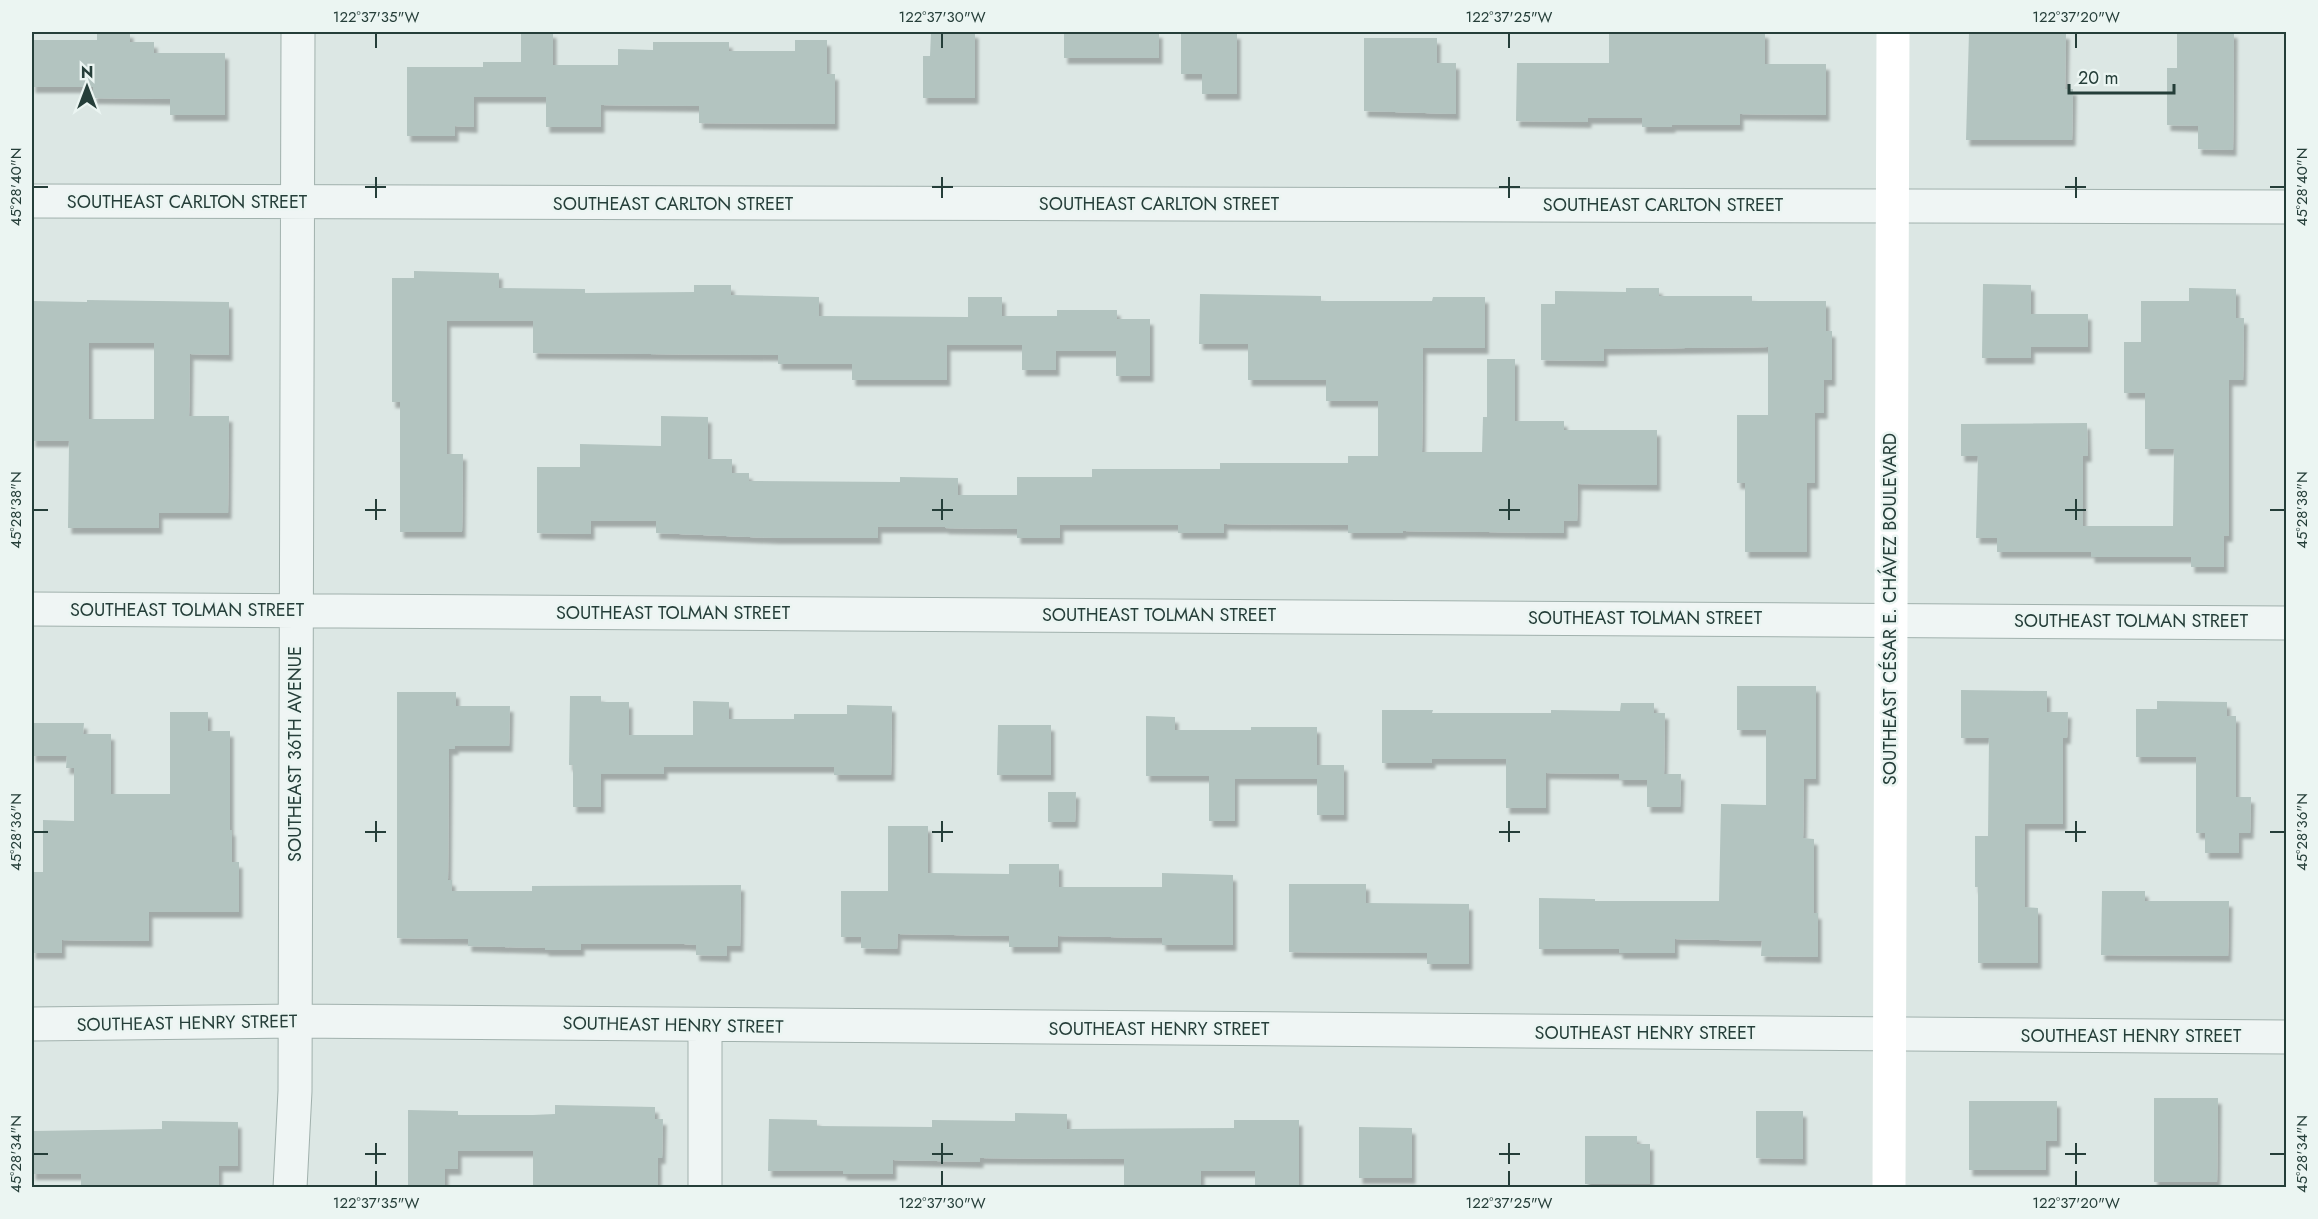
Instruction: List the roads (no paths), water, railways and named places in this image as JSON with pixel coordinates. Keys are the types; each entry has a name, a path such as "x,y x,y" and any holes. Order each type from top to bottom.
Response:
{"street":[{"name":"SOUTHEAST 36TH AVENUE","path":"290,1188 294,1091 298,32"},
{"name":"SOUTHEAST CÉSAR E. CHÁVEZ BOULEVARD","path":"1889,1188 1893,32"},
{"name":"SOUTHEAST CARLTON STREET","path":"32,201 2286,207"},
{"name":"SOUTHEAST TOLMAN STREET","path":"32,609 2286,623"},
{"name":"SOUTHEAST HENRY STREET","path":"32,1024 294,1021 2286,1037"},
{"path":"705,1026 705,1188"}]}
